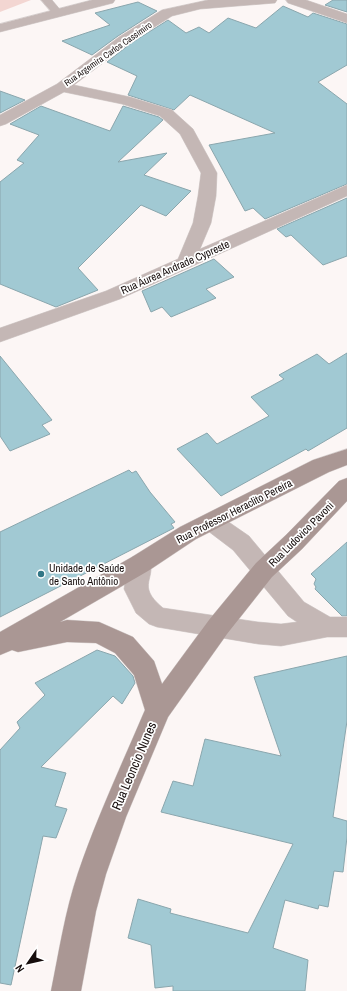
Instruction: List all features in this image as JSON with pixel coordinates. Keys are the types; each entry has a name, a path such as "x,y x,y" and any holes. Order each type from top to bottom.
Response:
{"main road":[{"name":"Rua Professor Heraclito Pereira","path":"0,644 140,564 188,533 321,466 347,457"},
{"name":"Rua Ludovico Pavoni","path":"264,570 294,542 347,487"},
{"name":"Rua Leoncio Nunes","path":"66,991 82,911 92,874 112,817 158,710 218,627 264,570"},
{"path":"0,644 67,632 99,633 124,645 146,669 158,710"}],"street":[{"path":"0,28 108,0"},
{"name":"Rua Argemira Carlos Cassimiro","path":"0,121 62,87 124,40 167,13 200,5 247,0 270,0"},
{"path":"293,0 347,19"},
{"path":"62,87 125,100 166,113 187,132 209,173 207,196 202,223 185,264"},
{"name":"Rua Áurea Andrade Cypreste","path":"0,335 113,295 347,190"},
{"path":"212,522 241,543 264,570"},
{"path":"140,564 136,589 144,606 158,617 218,627"},
{"name":"Rua Ludovico Pavoni","path":"264,570 279,591 296,609 337,627"},
{"name":"Rua Ludovico Pavoni","path":"218,627 281,635 337,627"}],"lane":[{"path":"46,0 58,13"}],"shaded area":[{"path":"0,0 31,0 0,12"}],"building":[{"path":"333,0 347,0 347,12 325,5"},
{"path":"138,2 157,11 92,55 62,41 110,25 95,13"},
{"path":"283,6 308,17 313,13 347,24 347,65 318,82 347,104 347,184 265,219 253,208 245,211 209,145 275,133 190,95 174,110 128,95 137,76 107,62 130,44 168,20 186,33 199,27 209,33 228,18 256,28"},
{"path":"0,91 25,100 0,113"},
{"path":"41,106 110,131 123,106 159,117 163,120 118,162 167,153 144,175 191,191 166,216 141,205 78,268 98,290 56,307 0,284 0,182 24,163 17,160 39,135 10,124"},
{"path":"347,198 347,256 323,265 291,235 286,237 277,229"},
{"path":"214,259 234,277 206,289 216,298 171,317 162,307 151,312 142,291"},
{"path":"347,353 347,428 308,451 306,449 221,496 177,449 207,433 217,444 269,416 251,397 284,379 279,375 317,354 329,364"},
{"path":"0,356 52,420 42,425 50,434 10,451 0,436"},
{"name":"Unidade de Saúde de Santo Antônio","path":"129,470 132,473 136,471 150,492 175,522 171,524 174,528 0,617 0,532"},
{"path":"347,542 347,616 342,616 315,589 316,587 314,584 316,579 311,574"},
{"path":"97,650 115,656 133,676 135,683 122,704 113,696 41,767 66,773 55,806 67,809 56,838 43,836 11,985 0,983 0,750 20,728 17,722 45,695 35,683"},
{"path":"347,656 347,721 333,817 347,821 347,837 343,872 334,871 328,907 319,905 318,909 285,900 273,948 308,960 305,991 173,991 173,986 155,988 151,945 128,938 138,899 171,909 170,913 248,933 293,844 161,812 173,781 193,786 205,739 281,756 254,677"}],"place":[{"name":"Unidade de Saúde de Santo Antônio","path":"41,574"}]}
